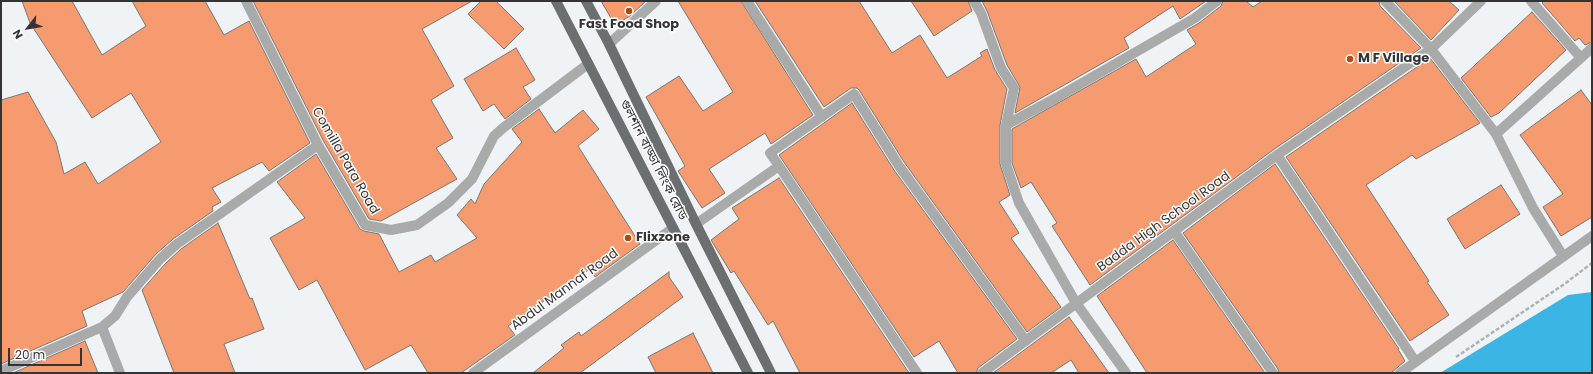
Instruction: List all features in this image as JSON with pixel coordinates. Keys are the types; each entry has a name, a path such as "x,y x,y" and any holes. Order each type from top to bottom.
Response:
{"main road":[{"name":"গুলশান বাড্ডা লিংক রোড","path":"556,1 748,373"},
{"name":"গুলশান বাড্ডা লিংক রোড","path":"586,1 609,44 696,224 771,373"}],"street":[{"name":"Comilla Para Road","path":"246,1 318,145 365,225 391,230 417,225 448,203 472,179 494,136 588,64"},
{"path":"609,44 656,1"},
{"path":"747,1 822,117"},
{"path":"974,1 981,13 1001,68 1014,88 1006,125 1006,164 1018,203 1076,303 1126,373"},
{"path":"1006,125 1195,18 1217,1"},
{"path":"1385,1 1431,49 1496,134 1533,208 1563,256"},
{"name":"Badda High School Road","path":"982,373 1277,155 1431,49 1481,1"},
{"path":"1531,1 1581,58"},
{"path":"1496,134 1592,48"},
{"path":"917,373 770,153 854,94 899,166 1026,341"},
{"path":"1,371 102,327 115,316 127,297 160,260 177,244 318,145"},
{"path":"1277,155 1415,361"},
{"path":"696,224 779,166"},
{"name":"Abdul Mannaf Road","path":"473,373 673,228"},
{"path":"1174,231 1273,373"},
{"path":"1400,373 1592,236"},
{"path":"102,327 120,373"}],"path":[{"path":"1452,360 1563,285 1592,263"}],"water":[{"path":"1592,292 1592,373 1440,373 1568,295"}],"building":[{"path":"22,1 72,1 102,55 146,26 132,1 205,1 224,35 249,21 310,143 269,171 262,162 212,188 221,202 212,207 213,211 173,239 156,254 123,292 82,311 87,326 1,364 1,100 28,92 56,142 64,174 85,162 98,184 161,142 131,93 92,118 30,23"},
{"path":"253,1 472,1 422,29 454,86 431,100 453,138 436,148 457,179 381,221 369,219 324,142"},
{"path":"481,1 496,1 524,29 504,49 468,14"},
{"path":"601,1 646,1 630,16 615,25"},
{"path":"678,1 741,1 813,115 771,144 765,133 709,169 725,193 702,208 678,171 685,166 646,97 679,76 703,111 733,92"},
{"path":"755,1 859,1 892,53 920,35 947,78 982,56 980,53 987,49 995,70 1007,89 1000,125 1000,164 1010,195 999,202 1019,233 1011,238 1061,307 1027,332 904,162 859,90 857,88 851,88 824,107"},
{"path":"911,1 968,1 972,11 934,36"},
{"path":"982,1 1206,1 1180,19 1173,6 1124,38 1129,48 1015,113 1020,87 1007,65"},
{"path":"1223,1 1246,1 1253,7 1262,1 1379,1 1380,6 1421,48 1273,150 1090,285 1052,226 1057,223 1031,182 1021,188 1012,163 1012,129 1136,59 1146,77 1196,44 1187,30 1199,23 1221,6"},
{"path":"1394,1 1449,1 1459,10 1431,40"},
{"path":"1544,1 1592,1 1592,42 1585,45 1579,38 1575,41 1542,3"},
{"path":"1532,12 1566,50 1499,113 1491,117 1461,78"},
{"path":"516,48 535,80 523,87 531,99 505,119 494,104 483,111 464,79"},
{"path":"1430,58 1480,123 1416,159 1412,155 1366,185 1429,281 1427,282 1449,315 1410,341 1286,157"},
{"path":"1581,90 1592,105 1592,217 1561,236 1543,207 1563,194 1520,135"},
{"path":"852,103 894,170 1017,339 978,368 976,373 958,373 939,341 914,357 779,155"},
{"path":"539,109 555,133 583,110 599,129 578,146 640,244 595,277 590,269 508,326 515,335 461,373 428,373 411,345 365,370 317,280 299,290 270,238 305,218 277,182 316,154 360,229 379,234 399,272 431,255 435,262 477,238 457,215 471,199 475,204 484,184 522,142 512,129"},
{"path":"1275,164 1399,349 1405,361 1391,373 1279,373 1278,369 1183,233"},
{"path":"779,178 909,373 800,373 773,321 768,325 734,271 731,273 711,240 739,219 732,208"},
{"path":"1501,185 1520,214 1465,249 1447,219"},
{"path":"218,223 250,299 252,298 264,329 224,344 235,373 174,373 142,290 165,264 181,249"},
{"path":"1173,240 1265,373 1147,373 1097,296"},
{"path":"669,272 669,277 683,297 580,373 533,373 564,348 561,345 579,332 581,336"},
{"path":"1069,317 1109,373 1079,373 1071,360 1051,373 993,373"},
{"path":"693,333 713,373 656,373 648,357"},
{"path":"85,341 98,373 13,373"}],"place":[{"name":"Fast Food Shop","path":"629,11"},
{"name":"M F Village","path":"1350,59"},
{"name":"Flixzone","path":"628,238"}]}
